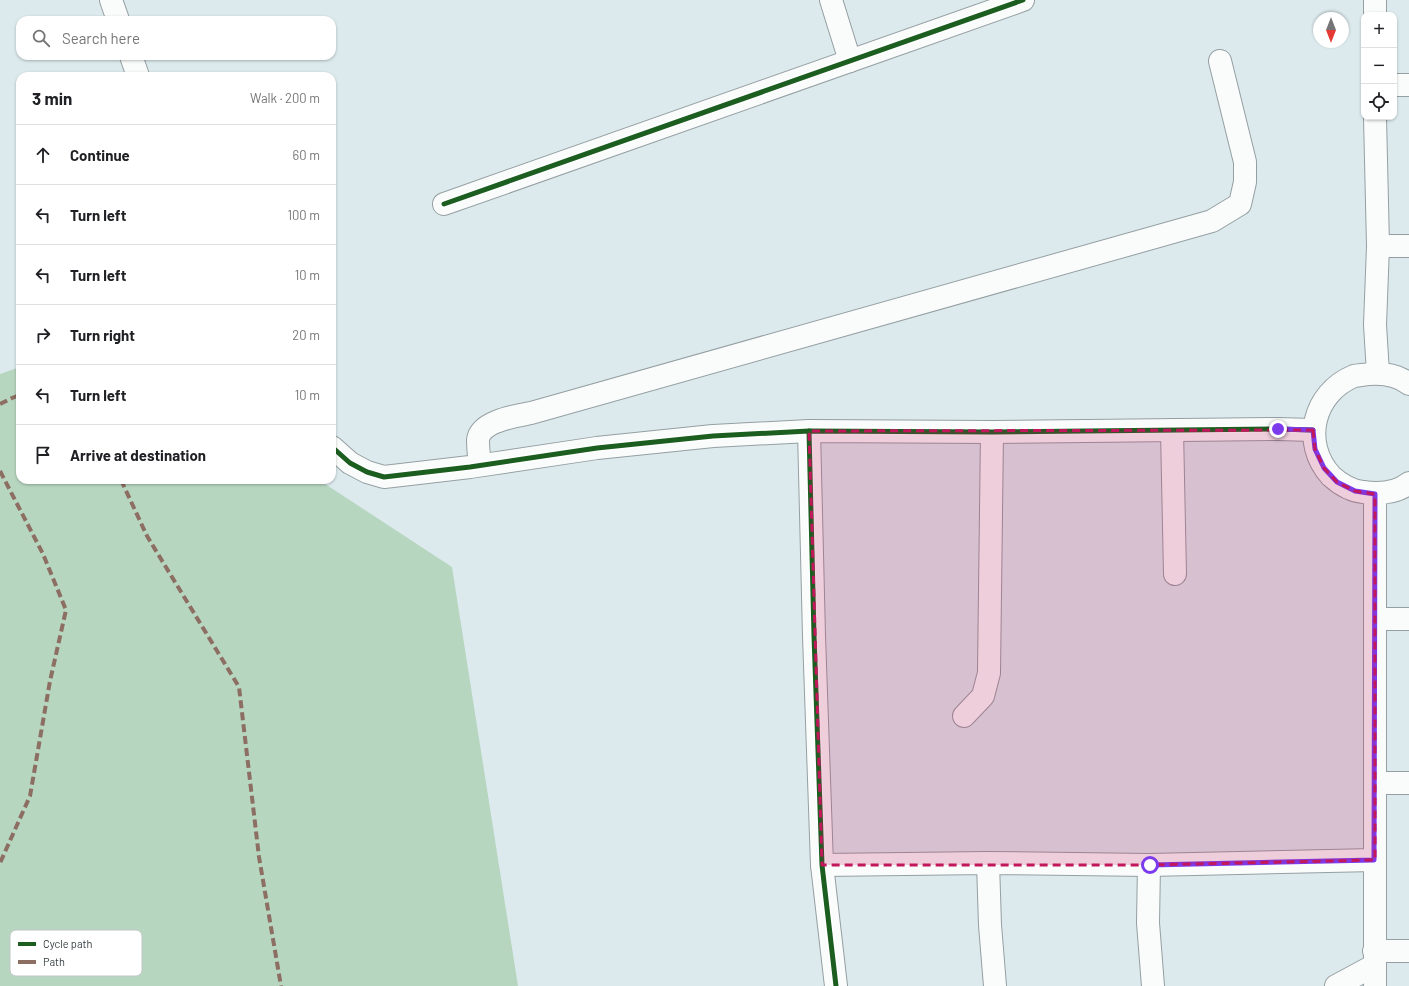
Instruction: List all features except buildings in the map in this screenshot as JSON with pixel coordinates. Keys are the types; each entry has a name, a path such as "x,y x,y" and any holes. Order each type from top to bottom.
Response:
{"street":[{"path":"111,0 117,16"},
{"path":"831,0 850,61"},
{"path":"444,204 850,61 984,7 1023,0"},
{"path":"1374,0 1374,12"},
{"path":"132,60 137,72"},
{"path":"475,466 478,438 485,428 498,421 1212,221 1240,204 1245,182 1245,162 1220,61"},
{"path":"1397,85 1409,85"},
{"path":"1375,120 1378,246 1374,325 1378,373"},
{"path":"1378,246 1409,246"},
{"path":"1409,384 1393,376 1378,373 1355,376 1334,388 1320,407 1313,430 1315,449 1324,468 1337,482 1355,491 1375,494 1391,492 1409,483"},
{"path":"336,451 350,463 366,472 384,477 475,466 612,446 713,436 809,431 992,432 1278,429 1313,430"},
{"path":"1172,430 1175,574"},
{"path":"809,431 822,865 836,986"},
{"path":"964,716 983,696 989,673 992,432"},
{"path":"1374,967 1375,494"},
{"path":"1374,619 1409,619"},
{"path":"1374,783 1409,783"},
{"path":"822,865 988,863 1150,865 1374,860"},
{"path":"988,863 990,924 995,986"},
{"path":"1150,865 1148,923 1153,986"},
{"path":"1336,986 1409,951"}],"highlighted area":[{"path":"1313,430 1315,449 1324,468 1337,482 1355,491 1375,494 1375,860 1149,865 822,865 809,431"}],"green space":[{"path":"16,368 16,484 325,484 452,567 518,986 0,986 0,374"}],"marked path":[{"path":"0,404 16,396"},
{"path":"0,471 43,554 66,610 50,681 30,796 0,863"},
{"path":"123,484 147,536 239,687 259,857 281,986"}],"cycle path":[{"path":"444,204 1023,0"},
{"path":"336,451 350,463 367,472 384,477 470,467 597,448 713,436 809,431 992,432 1278,429 1313,430"},
{"path":"809,431 822,865 836,986"}],"route":[{"path":"1150,865 1374,860 1375,494 1355,491 1337,482 1324,468 1315,449 1313,430 1278,429"}]}
